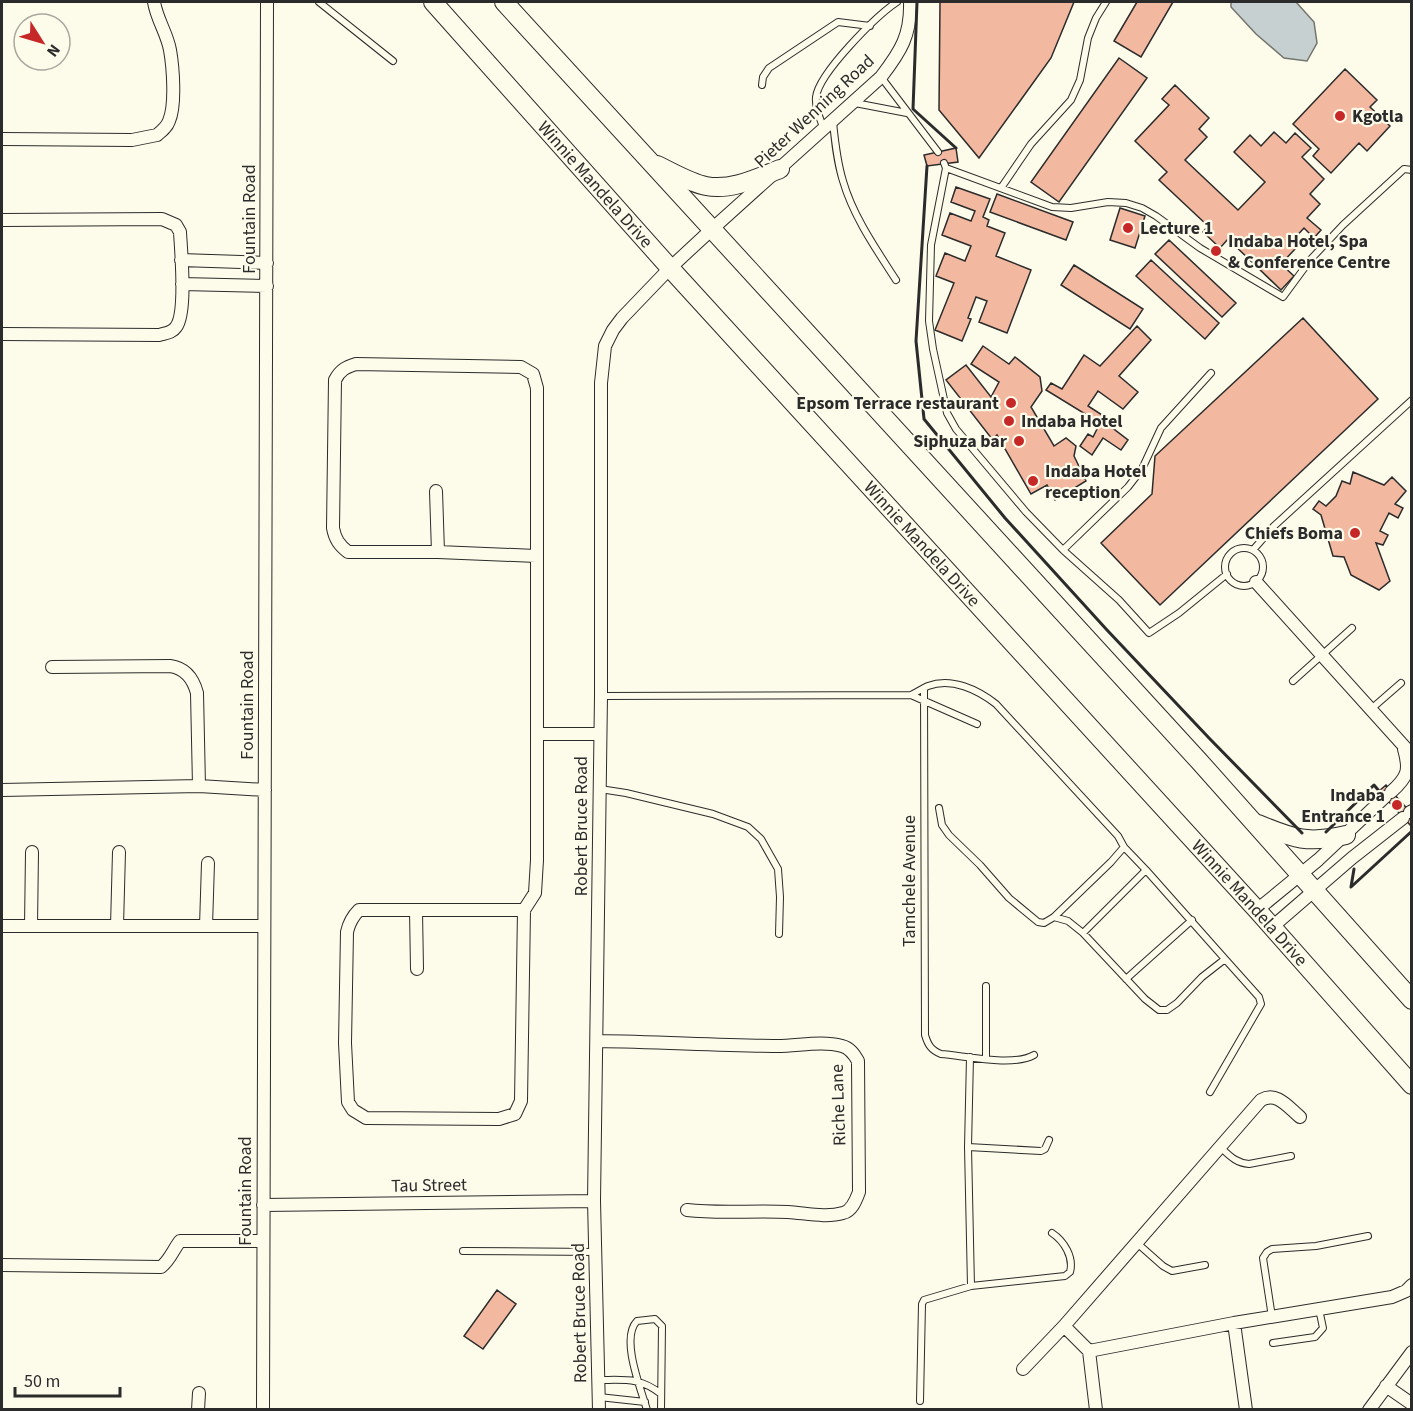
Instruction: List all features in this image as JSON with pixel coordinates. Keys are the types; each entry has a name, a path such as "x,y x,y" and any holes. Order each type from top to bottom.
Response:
{"main road":[{"name":"Winnie Mandela Drive","path":"433,2 670,268 1257,910 1412,1085"},
{"path":"504,2 1412,999"},
{"path":"650,162 706,186 746,183 780,169"},
{"path":"1254,823 1291,837 1311,840 1326,840 1346,835"}],"street":[{"path":"2,139 132,140 158,135 170,119 172,75 170,49 157,18 154,2"},
{"name":"Fountain Road","path":"263,1410 267,2"},
{"name":"Pieter Wenning Road","path":"670,268 882,77 896,58 906,36 909,27 910,2"},
{"path":"2,220 162,219 176,225 180,232 182,284 181,315 178,323 170,332 159,335 2,334"},
{"path":"181,260 267,263"},
{"name":"Robert Bruce Road","path":"599,1403 594,1201 601,696 601,394 605,346 613,330 670,268"},
{"path":"182,284 267,286"},
{"path":"524,910 359,910 348,924 345,1043 348,1102 353,1110 366,1118 499,1119 515,1114 522,1101 524,910 535,892 537,860 537,388 533,374 521,367 356,364 343,368 336,380 333,528 338,542 348,552 438,552 536,556"},
{"path":"436,490 438,552"},
{"path":"1256,582 1408,752 1405,779 1301,875 1257,910"},
{"path":"52,667 170,666 185,671 195,684 197,693 199,786"},
{"path":"538,734 600,734"},
{"path":"2,790 199,786 265,790"},
{"path":"1272,928 1408,813"},
{"path":"31,926 32,852"},
{"path":"117,926 119,852"},
{"path":"206,926 208,863"},
{"path":"416,911 417,969"},
{"path":"2,926 263,926"},
{"name":"Riche Lane","path":"598,1041 772,1047 830,1045 842,1046 855,1055 858,1061 859,1192 852,1207 844,1214 811,1215 787,1212 712,1213 687,1210"},
{"path":"1023,1369 1064,1326 1261,1100 1268,1096 1280,1100 1300,1117"},
{"name":"Tau Street","path":"263,1206 594,1201"},
{"name":"Fountain Road","path":"2,1265 161,1267 169,1261 180,1241 263,1241"},
{"path":"1089,1351 1234,1323 1392,1297 1406,1291 1412,1285"},
{"path":"1234,1323 1246,1410"},
{"path":"1064,1326 1089,1351 1096,1410"},
{"path":"1369,1410 1412,1352"},
{"path":"1386,1386 1412,1404"},
{"path":"198,1410 199,1393"}],"lane":[{"path":"319,2 393,62"},
{"path":"896,280 878,252 847,193 828,125 818,114 816,99 819,85 835,64 870,26 897,2"},
{"path":"1001,188 1031,144 1071,100 1080,80 1088,39 1096,18 1106,2"},
{"path":"762,85 763,77 770,68 833,25 842,21 870,26"},
{"path":"882,77 938,152"},
{"path":"852,103 907,113"},
{"path":"1227,574 1179,613 1149,633 1119,600 1063,550 1026,512 956,429 947,413 929,321 931,245 945,166 1052,207 1071,208 1108,202 1126,203 1142,208 1200,248 1283,297 1311,259 1343,225 1404,169 1412,170"},
{"path":"1063,550 1128,487 1142,469 1161,428 1210,373"},
{"path":"1253,550 1274,526 1412,400"},
{"path":"1242,549 1253,550 1258,554 1263,565 1262,572 1256,582 1251,585 1239,586 1227,574 1226,563 1231,553 1242,549"},
{"path":"1293,681 1352,628"},
{"path":"1370,710 1401,682"},
{"path":"911,695 930,685 961,685 981,692 996,704 1118,836 1124,847 1259,997 1261,1004 1210,1092"},
{"name":"Tamchele Avenue","path":"924,688 924,1035 933,1051 970,1057"},
{"path":"601,696 911,695 977,724"},
{"path":"599,789 626,793 713,814 748,827 761,839 778,869 779,934"},
{"path":"939,808 942,825 949,835 1009,898 1038,922 1044,923 1054,917 1106,868 1124,847"},
{"path":"1083,933 1146,870"},
{"path":"1054,917 1068,921 1083,933 1159,1010 1167,1010 1225,959"},
{"path":"1126,979 1192,920"},
{"path":"986,986 986,1058"},
{"path":"971,1286 968,1147 970,1057 1008,1061 1026,1059 1034,1055"},
{"path":"968,1147 1041,1151 1045,1149 1049,1140"},
{"path":"1220,1147 1242,1164 1291,1156"},
{"path":"920,1401 922,1304 927,1298 971,1286 1062,1277 1068,1274 1072,1265 1067,1249 1060,1238 1052,1233"},
{"path":"1272,1317 1263,1258 1267,1252 1272,1249 1316,1246 1368,1236"},
{"path":"1137,1243 1172,1271 1204,1264"},
{"path":"463,1251 596,1252"},
{"path":"1273,1343 1315,1337 1323,1328 1319,1309"},
{"path":"599,1403 646,1406 632,1356 632,1328 640,1320 655,1319 662,1326 661,1410"},
{"path":"599,1380 639,1381 661,1394"}],"shaded area":[{"path":"1231,2 1296,2 1314,22 1317,43 1307,61 1284,58 1256,34 1231,7"}],"building":[{"path":"940,2 1074,2 1051,58 979,158 939,110"},
{"path":"1137,2 1173,2 1141,57 1114,41"},
{"path":"1119,58 1147,78 1059,202 1031,182"},
{"name":"Kgotla","path":"1345,69 1377,100 1370,107 1390,126 1367,151 1359,143 1331,173 1313,156 1319,149 1293,124"},
{"path":"1175,85 1209,118 1199,129 1207,137 1185,160 1238,210 1265,182 1234,152 1250,135 1261,146 1274,132 1286,143 1295,133 1311,148 1302,157 1324,179 1310,194 1320,204 1307,218 1321,230 1314,238 1304,228 1291,242 1296,248 1281,264 1294,276 1281,290 1228,239 1220,248 1203,232 1208,226 1159,180 1167,172 1135,141 1169,105 1162,99"},
{"path":"956,148 958,162 927,166 924,155"},
{"path":"956,187 990,199 983,217 989,220 987,226 1005,233 996,256 1031,270 1007,333 979,322 987,301 976,297 968,318 971,319 962,341 935,330 954,283 936,276 945,253 965,261 971,246 942,235 950,213 971,221 975,211 951,202"},
{"path":"997,194 1073,222 1066,240 990,212"},
{"name":"Lecture 1","path":"1120,208 1145,216 1135,248 1110,240"},
{"path":"1169,240 1236,303 1222,317 1155,254"},
{"path":"1151,260 1219,323 1205,339 1136,276"},
{"path":"1074,265 1143,309 1130,329 1061,285"},
{"path":"1303,318 1378,399 1160,605 1101,543 1152,494 1155,456"},
{"path":"1137,326 1151,340 1119,376 1138,392 1123,409 1098,391 1088,406 1113,422 1110,426 1128,440 1121,450 1103,438 1092,455 1080,446 1088,434 1093,437 1100,423 1046,390 1051,383 1062,389 1084,355 1100,366"},
{"name":"Indaba Hotel","path":"983,346 1009,364 1015,357 1040,377 1042,391 1031,407 1054,446 1066,438 1076,446 1074,456 1086,481 1055,500 1047,485 1031,494 997,435 992,439 946,380 966,365 991,397 999,382 971,364"},
{"name":"Chiefs Boma","path":"1353,472 1384,485 1392,477 1406,491 1395,504 1403,508 1398,518 1389,513 1380,531 1388,535 1383,545 1376,543 1390,581 1379,590 1351,575 1344,557 1333,556 1321,515 1313,509 1319,501 1326,506 1336,496 1342,481 1350,484"},
{"name":"Indaba Entrance 1","path":"1386,785 1412,814 1412,827 1379,791"},
{"path":"497,1290 516,1304 483,1349 464,1336"}],"wall":[{"path":"917,2 913,109 956,148"},
{"path":"927,166 916,341 924,419 1005,518 1107,630 1302,833"},
{"path":"1326,832 1374,785 1379,791"},
{"path":"1354,869 1351,887 1412,831"}],"place":[{"name":"Kgotla","path":"1340,116"},
{"name":"Lecture 1","path":"1128,228"},
{"name":"Indaba Hotel, Spa & Conference Centre","path":"1216,251"},
{"name":"Epsom Terrace restaurant","path":"1011,403"},
{"name":"Indaba Hotel","path":"1009,421"},
{"name":"Siphuza bar","path":"1019,441"},
{"name":"Indaba Hotel reception","path":"1033,481"},
{"name":"Chiefs Boma","path":"1355,533"},
{"name":"Indaba Entrance 1","path":"1397,805"}]}
